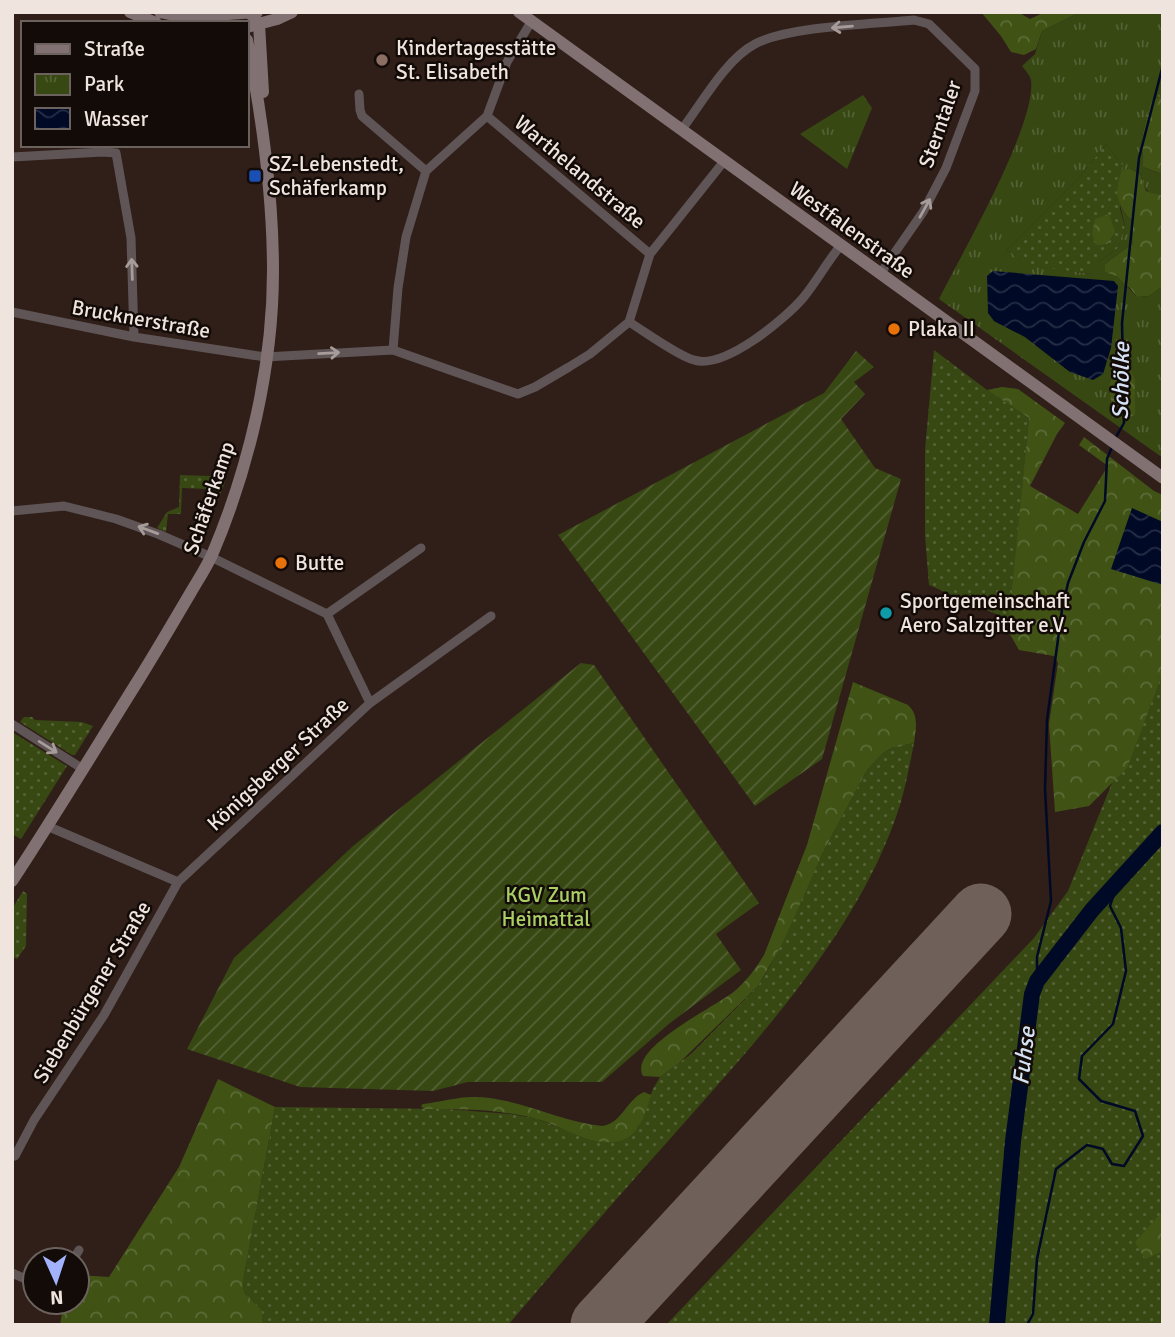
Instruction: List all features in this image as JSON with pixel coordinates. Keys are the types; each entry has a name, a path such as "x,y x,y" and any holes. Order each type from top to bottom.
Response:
{"street":[{"path":"130,12 151,21"},
{"path":"160,12 252,20 292,12"},
{"name":"Westfalenstraße","path":"519,12 1163,478"},
{"name":"Schäferkamp","path":"252,20 264,101 262,117"},
{"name":"Sterntaler","path":"682,129 731,65 754,45 773,37 817,30 914,20 929,24 975,69 975,91 946,168 923,212 880,274"},
{"path":"531,22 507,62 487,116 426,170 406,237 398,288 393,350 517,394 569,368 629,322 650,254 725,160"},
{"name":"Schäferkamp","path":"12,881 168,633 211,557 251,436 265,357 273,273 262,117 248,45"},
{"path":"359,94 362,116 426,170"},
{"name":"Warthelandstraße","path":"487,116 650,254"},
{"path":"12,157 116,153 131,238 134,337"},
{"path":"629,322 694,360 707,361 725,355 755,339 779,321 803,298 841,245"},
{"name":"Brucknerstraße","path":"12,312 134,337 265,357 393,350"},
{"path":"12,511 64,506 116,519 211,557 327,614 421,548"},
{"name":"Königsberger Straße","path":"178,882 370,703 327,614"},
{"path":"370,703 491,616"},
{"path":"12,724 83,769"},
{"path":"47,826 178,882"},
{"name":"Siebenbürgener Straße","path":"15,1156 34,1119 104,1015 178,882"}],"green space":[{"path":"981,12 1018,12 1030,19 1045,12 1080,12 1042,31 1036,49 1024,55 1011,52"},
{"path":"1080,12 1163,12 1163,95 1150,102 1142,137 1143,167 1158,173 1163,172 1163,195 1147,190 1140,174 1129,168 1122,170 1118,196 1115,184 1123,166 1106,144 1079,178 1007,250 1022,264 1090,274 1100,261 1118,248 1125,226 1119,201 1133,222 1133,243 1105,264 1105,272 1117,276 1137,297 1149,296 1163,286 1163,458 939,299 996,190 1022,127 1030,100 1031,80 1022,66 1035,54 1042,31","holes":["993,271 1070,372 1025,337 994,321","1129,368 1135,378 1135,415 1127,419 1112,418 1109,384 1114,372"]},
{"path":"863,95 872,108 847,169 800,134"},
{"path":"1163,95 1163,172 1159,173 1143,167 1142,137 1150,102"},
{"path":"1106,144 1123,166 1120,209 1125,227 1118,248 1100,261 1091,274 1022,265 1016,256 1007,250 1079,178"},
{"path":"1129,168 1140,174 1146,191 1163,195 1163,286 1149,296 1137,297 1130,288 1105,272 1105,264 1133,243 1133,222 1123,210 1117,192 1122,170"},
{"path":"1109,214 1115,232 1107,244 1096,245 1092,234 1095,219"},
{"path":"934,350 1029,418 1010,620 929,585 925,536 925,450"},
{"path":"856,351 874,367 854,382 865,394 841,419 875,468 901,479 822,759 755,806 558,535 824,393"},
{"path":"1129,367 1135,378 1135,415 1127,419 1112,418 1109,384 1114,372"},
{"path":"1002,387 1018,389 1065,423 1030,486 1078,514 1108,466 1079,445 1084,437 1154,491 1163,495 1163,672 1127,768 1089,806 1055,812 1049,724 1058,663 1054,656 1019,650 1008,631 1029,418 987,390"},
{"path":"180,475 210,476 225,482 217,503 208,500 208,489 182,488 181,514 168,514 166,532 157,528 167,512 179,507"},
{"path":"1163,658 1163,1325 666,1325 1034,938 1068,891"},
{"name":"KGV Zum Heimattal","path":"581,663 594,665 759,903 716,934 741,970 670,1023 602,1082 468,1082 433,1091 300,1087 187,1049 234,958 353,846"},
{"path":"853,682 908,705 915,717 914,743 891,748 867,770 824,850 782,944 758,986 679,1063 660,1077 643,1076 642,1065 648,1053 661,1040 737,989 764,955 807,845"},
{"path":"24,717 82,722 93,726 75,755 72,755 20,722"},
{"path":"12,732 67,766 21,839 12,834"},
{"path":"914,743 900,805 882,852 832,941 802,983 736,1064 508,1325 262,1325 259,1311 244,1293 243,1281 275,1107 446,1109 511,1114 537,1119 582,1136 638,1128 660,1077 691,1054 758,986 824,850 867,770 891,748"},
{"path":"23,891 27,894 26,946 17,959 12,956 12,909"},
{"path":"218,1079 275,1107 243,1281 244,1293 262,1311 262,1325 60,1325 62,1316 91,1316 91,1276 109,1277 179,1167"},
{"path":"644,1092 651,1095 637,1129 626,1139 608,1142 587,1139 546,1122 509,1113 424,1109 421,1106 461,1098 490,1098 570,1120 603,1126 620,1116 633,1100"},
{"path":"1163,1211 1163,1251 1145,1259 1135,1242"}],"water":[{"path":"993,271 1114,281 1118,286 1111,348 1103,374 1093,380 1070,372 1025,337 994,321 988,313 987,276"},
{"path":"1132,508 1163,522 1163,585 1111,569"}],"waterway":[{"name":"Schölke","path":"1116,437 1124,423 1122,323 1139,158 1163,65"},
{"name":"Schölke","path":"1037,981 1037,957 1051,901 1045,789 1047,720 1062,610 1068,583 1084,542 1105,501 1107,459 1112,447"},
{"name":"Fuhse","path":"997,1325 1013,1141 1032,994 1037,981 1092,910 1163,832"},
{"path":"1027,1325 1033,1314 1037,1259 1056,1169 1087,1145 1103,1149 1112,1164 1124,1166 1143,1136 1135,1111 1101,1101 1079,1079 1082,1056 1113,1024 1126,971 1121,928 1110,906 1118,881"}],"runway":[{"path":"601,1325 981,914"}],"place":[{"name":"Kindertagesstätte St. Elisabeth","path":"382,60"},
{"name":"SZ-Lebenstedt, Schäferkamp","path":"255,176"},
{"name":"Plaka II","path":"894,329"},
{"name":"Butte","path":"281,563"},
{"name":"Sportgemeinschaft Aero Salzgitter e.V.","path":"886,613"}]}
